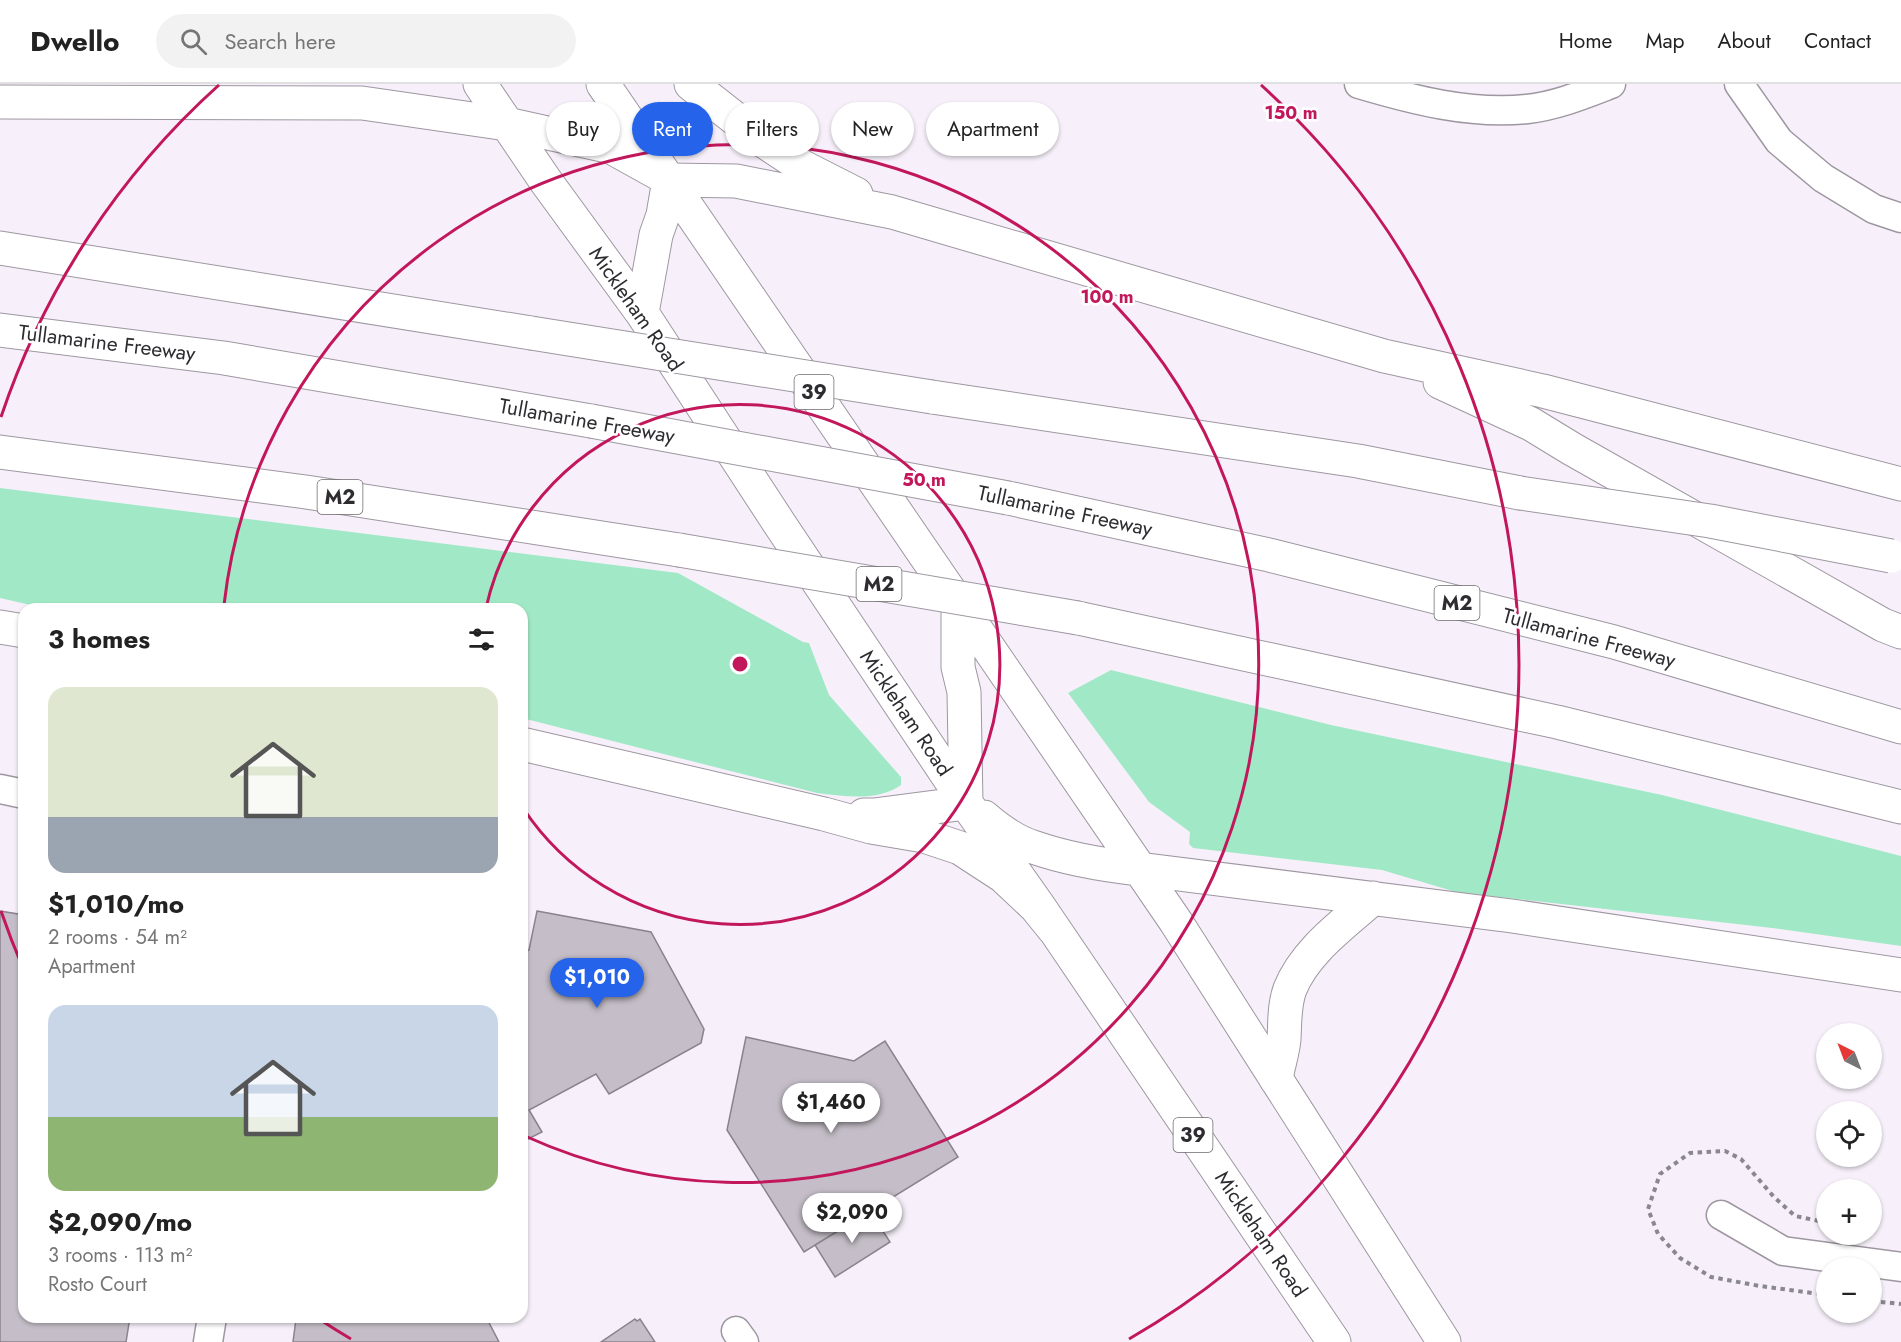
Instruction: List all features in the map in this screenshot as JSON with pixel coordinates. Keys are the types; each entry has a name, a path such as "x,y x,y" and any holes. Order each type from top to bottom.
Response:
{"main road":[{"path":"196,103 237,84"},
{"name":"Mickleham Road","path":"480,84 545,180 642,313 772,513 966,803 1334,1342"},
{"name":"39","path":"603,84 1176,922 1444,1342"},
{"path":"691,84 765,142 803,167 892,212"},
{"path":"0,102 362,103 507,124 611,147 669,180 736,181 892,212 1384,356 1543,391 1901,484"},
{"path":"642,313 669,180"},
{"path":"0,248 932,398 1358,461 1520,493 1710,521 1896,557"},
{"name":"Tullamarine Freeway","path":"0,330 224,358 1008,498 1269,555 1602,639 1901,727"},
{"path":"1384,356 1531,424 1883,626 1901,632"},
{"name":"M2","path":"0,452 306,492 680,550 1078,618 1557,722 1901,807"},
{"path":"958,604 958,667 964,692 966,803"},
{"path":"0,627 18,630"},
{"path":"528,745 872,827 924,836 960,848 1003,876 1053,928"},
{"path":"824,814 874,815 966,803 997,828 1031,847 1098,864 1523,917 1901,975"},
{"path":"1276,1079 1284,1040 1284,1012 1298,972 1313,952 1373,898"}],"street":[{"path":"1359,84 1476,110 1528,109 1573,98 1611,84"},
{"path":"1739,84 1779,141 1823,178 1874,209 1901,218"},
{"path":"0,789 18,793"},
{"path":"1721,1215 1783,1251 1901,1267"},
{"path":"208,1342 211,1323"}],"path":[{"path":"1882,1301 1901,1304"}],"green space":[{"path":"0,488 678,573 803,642 809,643 829,695 901,777 901,785 882,794 871,796 817,793 528,720 528,603 22,603 0,598"},
{"path":"1111,670 1331,725 1662,795 1901,856 1901,946 1772,928 1456,892 1382,870 1193,848 1189,844 1190,832 1149,802 1068,693"}],"building":[{"path":"0,911 18,914 18,1323 129,1323 126,1342 0,1342"},
{"path":"537,911 651,932 704,1029 701,1043 609,1094 596,1074 529,1110 542,1132 528,1139 529,950"},
{"path":"746,1037 854,1061 885,1041 958,1157 804,1252 727,1130"},
{"path":"870,1211 890,1242 835,1277 815,1245"},
{"path":"635,1319 637,1321 640,1319 655,1342 601,1342"},
{"path":"295,1323 489,1323 499,1342 293,1342"}]}
